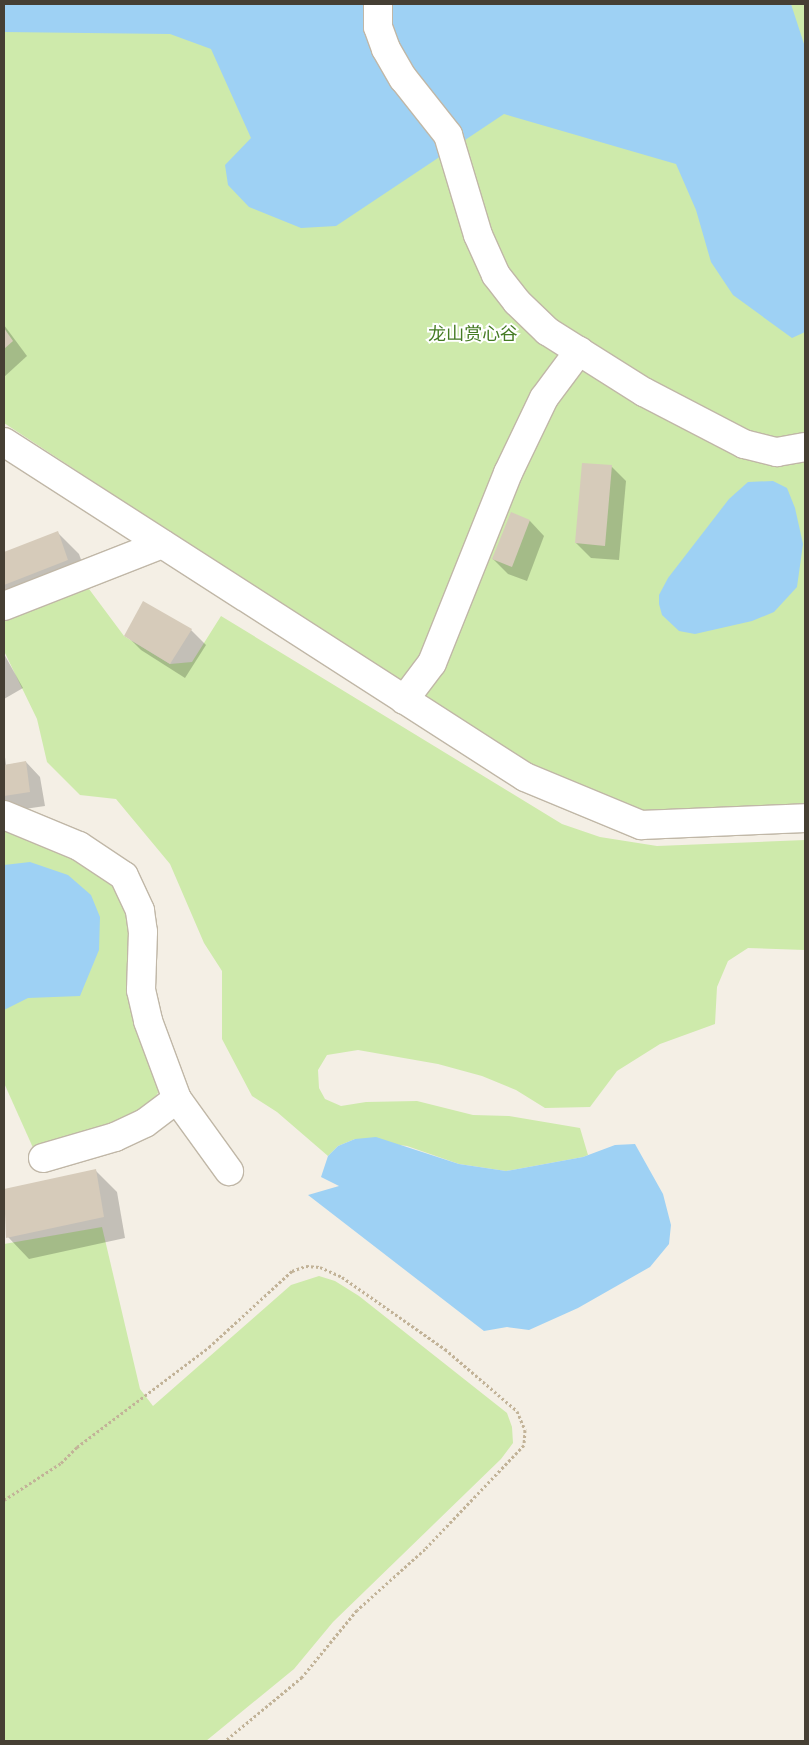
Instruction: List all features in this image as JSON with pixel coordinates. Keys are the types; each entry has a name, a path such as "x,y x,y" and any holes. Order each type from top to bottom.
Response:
{"street":[{"path":"378,4 378,27 386,50 403,78 448,135 478,235 496,275 517,302 547,331 644,392 744,444 777,452 805,447"},
{"path":"404,700 432,663 508,473 544,398 579,351"},
{"path":"4,442 525,777 641,825 805,818"},
{"path":"4,606 162,544"},
{"path":"4,815 79,846 124,876 140,910 143,1005 177,1099 229,1171"},
{"path":"43,1158 115,1137 145,1123 177,1099"}],"path":[{"path":"4,1500 61,1463 77,1447 209,1347 292,1271 306,1266 320,1266 342,1277 445,1349 517,1411 525,1430 524,1445 425,1549 357,1610 302,1677 225,1741"}],"green space":[{"name":"龙山赏心谷","path":"4,4 805,4 805,807 637,812 528,767 4,423"},
{"path":"89,589 124,636 170,664 192,662 221,616 562,824 600,837 657,846 805,840 805,950 748,948 728,961 717,987 715,1024 660,1044 617,1071 590,1107 545,1108 516,1090 482,1076 438,1064 358,1050 327,1055 318,1070 319,1088 325,1099 341,1106 366,1102 417,1101 473,1115 509,1116 580,1128 588,1155 506,1171 459,1164 407,1146 355,1139 338,1146 328,1156 277,1112 252,1096 222,1039 222,971 204,943 170,864 116,799 80,795 47,762 37,719 4,651 4,616"},
{"path":"4,821 123,886 160,1078 159,1091 153,1101 110,1130 34,1150 4,1083"},
{"path":"102,1227 140,1389 153,1406 291,1285 319,1276 335,1281 359,1296 507,1413 512,1427 513,1443 501,1459 333,1622 294,1669 206,1741 4,1741 4,1244"}],"water":[{"path":"4,4 791,4 805,47 805,332 792,338 733,295 711,262 696,210 676,164 504,114 336,226 301,228 249,207 228,185 225,165 251,138 211,49 170,34 4,32"},
{"path":"773,481 787,488 795,508 803,544 797,587 774,612 752,621 695,634 679,631 662,615 659,604 659,595 668,578 729,499 748,482"},
{"path":"30,862 68,875 91,895 100,917 99,950 80,996 28,998 4,1010 4,865"},
{"path":"376,1137 459,1164 506,1171 583,1157 615,1145 635,1144 663,1194 671,1225 669,1244 650,1267 578,1308 529,1330 507,1327 484,1331 308,1195 339,1186 321,1177 328,1156 338,1146 355,1139"}],"building":[{"path":"4,328 13,341 4,349"},
{"path":"582,463 612,465 605,546 575,543"},
{"path":"511,512 530,520 512,567 492,559"},
{"path":"58,531 68,560 4,585 4,552"},
{"path":"143,601 192,629 170,664 124,636"},
{"path":"26,761 30,792 4,796 4,765"},
{"path":"96,1169 104,1217 6,1238 4,1189"}]}
